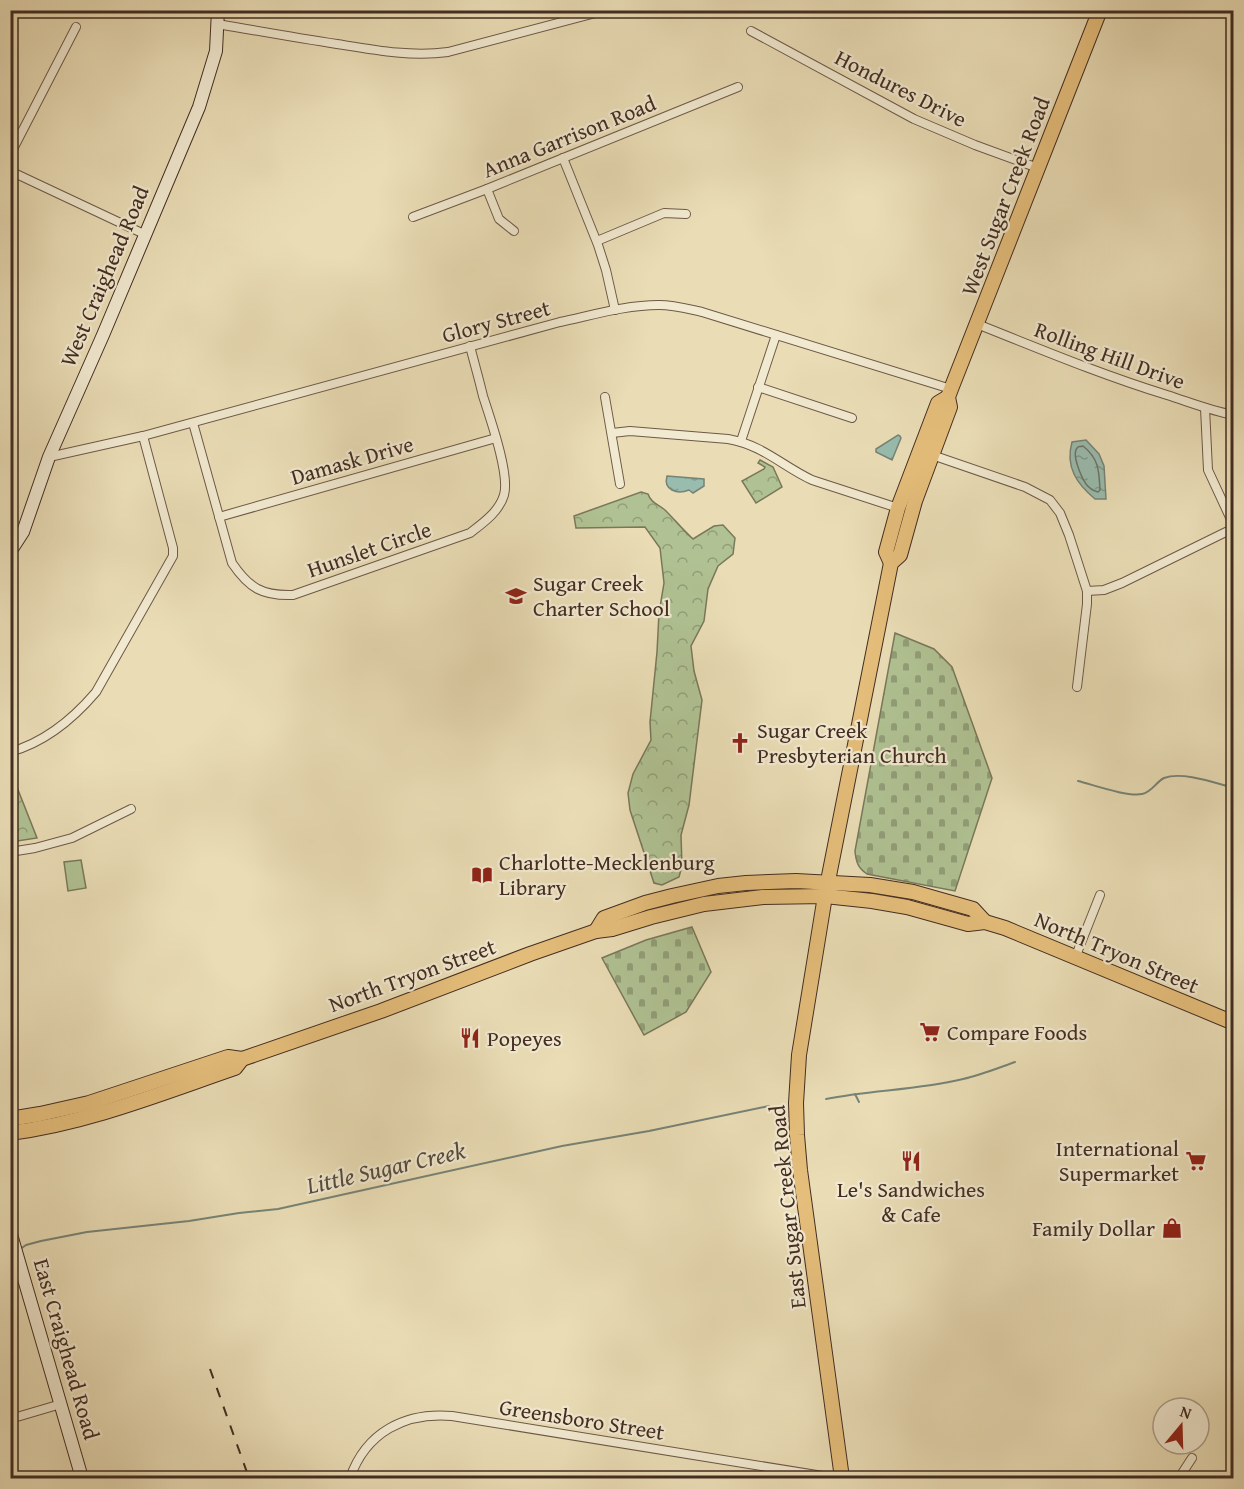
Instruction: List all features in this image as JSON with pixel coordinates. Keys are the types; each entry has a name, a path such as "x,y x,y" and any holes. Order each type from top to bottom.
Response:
{"main road":[{"name":"West Sugar Creek Road","path":"891,563 900,555 915,501 950,407 950,393 1100,10"},
{"name":"West Sugar Creek Road","path":"826,890 891,563 886,552 898,508 938,403 950,393"},
{"name":"North Tryon Street","path":"10,1119 89,1103 228,1057 242,1059 381,1011 596,931 604,918 645,903 727,885 764,882 796,881 968,924 985,922 1005,928 1233,1023"},
{"name":"East Sugar Creek Road","path":"826,890 799,1055 796,1103 801,1176 842,1479"},
{"name":"North Tryon Street","path":"10,1133 65,1123 108,1111 235,1068 242,1059"}],"street":[{"name":"West Craighead Road","path":"10,552 23,532 49,457 199,107 216,51 218,10"},
{"path":"218,24 365,49 430,54 448,52 607,10"},
{"path":"10,155 76,27"},
{"name":"Hondures Drive","path":"751,31 914,119 1038,168"},
{"name":"Anna Garrison Road","path":"413,216 487,189 738,87"},
{"path":"563,158 597,241 615,310"},
{"path":"10,171 144,234"},
{"path":"487,189 499,219 514,231"},
{"path":"597,241 664,213 686,214"},
{"name":"Glory Street","path":"49,457 193,423 560,322 615,310 660,305 678,306 702,312 950,393"},
{"name":"Rolling Hill Drive","path":"977,324 1094,370 1204,408 1233,415"},
{"path":"741,441 776,335"},
{"name":"Hunslet Circle","path":"193,423 232,563 243,579 259,590 276,596 293,595 470,533 487,520 497,508 504,495 505,478 470,346"},
{"path":"758,387 852,418"},
{"path":"605,397 620,484"},
{"path":"1087,591 1104,590 1122,583 1233,527 1208,470 1204,408"},
{"path":"612,434 630,431 741,441 767,453 812,480 898,508"},
{"path":"10,752 29,745 60,728 81,710 96,692 171,561 173,548 143,436"},
{"name":"Damask Drive","path":"219,517 496,438"},
{"path":"932,455 1025,487 1050,500 1060,513 1087,591 1077,687"},
{"path":"10,852 72,838 130,809"},
{"path":"1076,958 1100,895"},
{"name":"East Craighead Road","path":"11,1233 82,1479"},
{"path":"10,1419 61,1404"},
{"name":"Greensboro Street","path":"350,1479 357,1462 366,1449 388,1428 408,1419 439,1415 835,1479"},
{"path":"1179,1479 1192,1458"}],"green space":[{"path":"760,460 773,467 782,487 756,503 742,481 764,469 765,467 758,463"},
{"path":"641,492 648,494 693,539 714,526 723,525 735,538 733,554 718,566 708,589 704,621 691,646 694,671 702,700 689,805 681,835 682,866 679,877 662,885 654,883 630,810 628,793 633,774 651,740 650,722 659,613 664,583 660,548 645,527 576,528 574,516"},
{"path":"895,633 934,649 952,667 992,778 955,891 867,874 860,867 856,858 855,851"},
{"path":"11,772 37,838 11,842"},
{"path":"81,860 86,888 68,891 64,862"},
{"path":"692,927 711,972 686,1012 644,1035 602,958 646,940"}],"water":[{"path":"898,435 901,438 892,460 876,452 876,449"},
{"path":"1086,440 1099,454 1104,466 1106,499 1095,499 1078,481 1071,467 1072,442"},
{"path":"667,476 704,479 704,486 693,493 689,490 680,492 672,490 667,485"}],"waterway":[{"path":"1078,781 1136,794 1145,793 1164,778 1171,776 1199,778 1234,788"},
{"name":"Little Sugar Creek","path":"1228,919 1234,914"},
{"name":"Little Sugar Creek","path":"826,1099 946,1083 976,1076 1015,1062"},
{"path":"855,1094 859,1102"},
{"name":"Little Sugar Creek","path":"19,1250 26,1245 41,1241 87,1232 278,1209 562,1146 769,1106"}],"railway":[{"path":"210,1369 249,1478"}],"place":[{"name":"Sugar Creek Charter School","path":"516,596"},
{"name":"Sugar Creek Presbyterian Church","path":"740,743"},
{"name":"Charlotte-Mecklenburg Library","path":"482,875"},
{"name":"Compare Foods","path":"930,1032"},
{"name":"Popeyes","path":"470,1038"},
{"name":"Le's Sandwiches & Cafe","path":"911,1161"},
{"name":"International Supermarket","path":"1196,1161"},
{"name":"Family Dollar","path":"1172,1228"}]}
